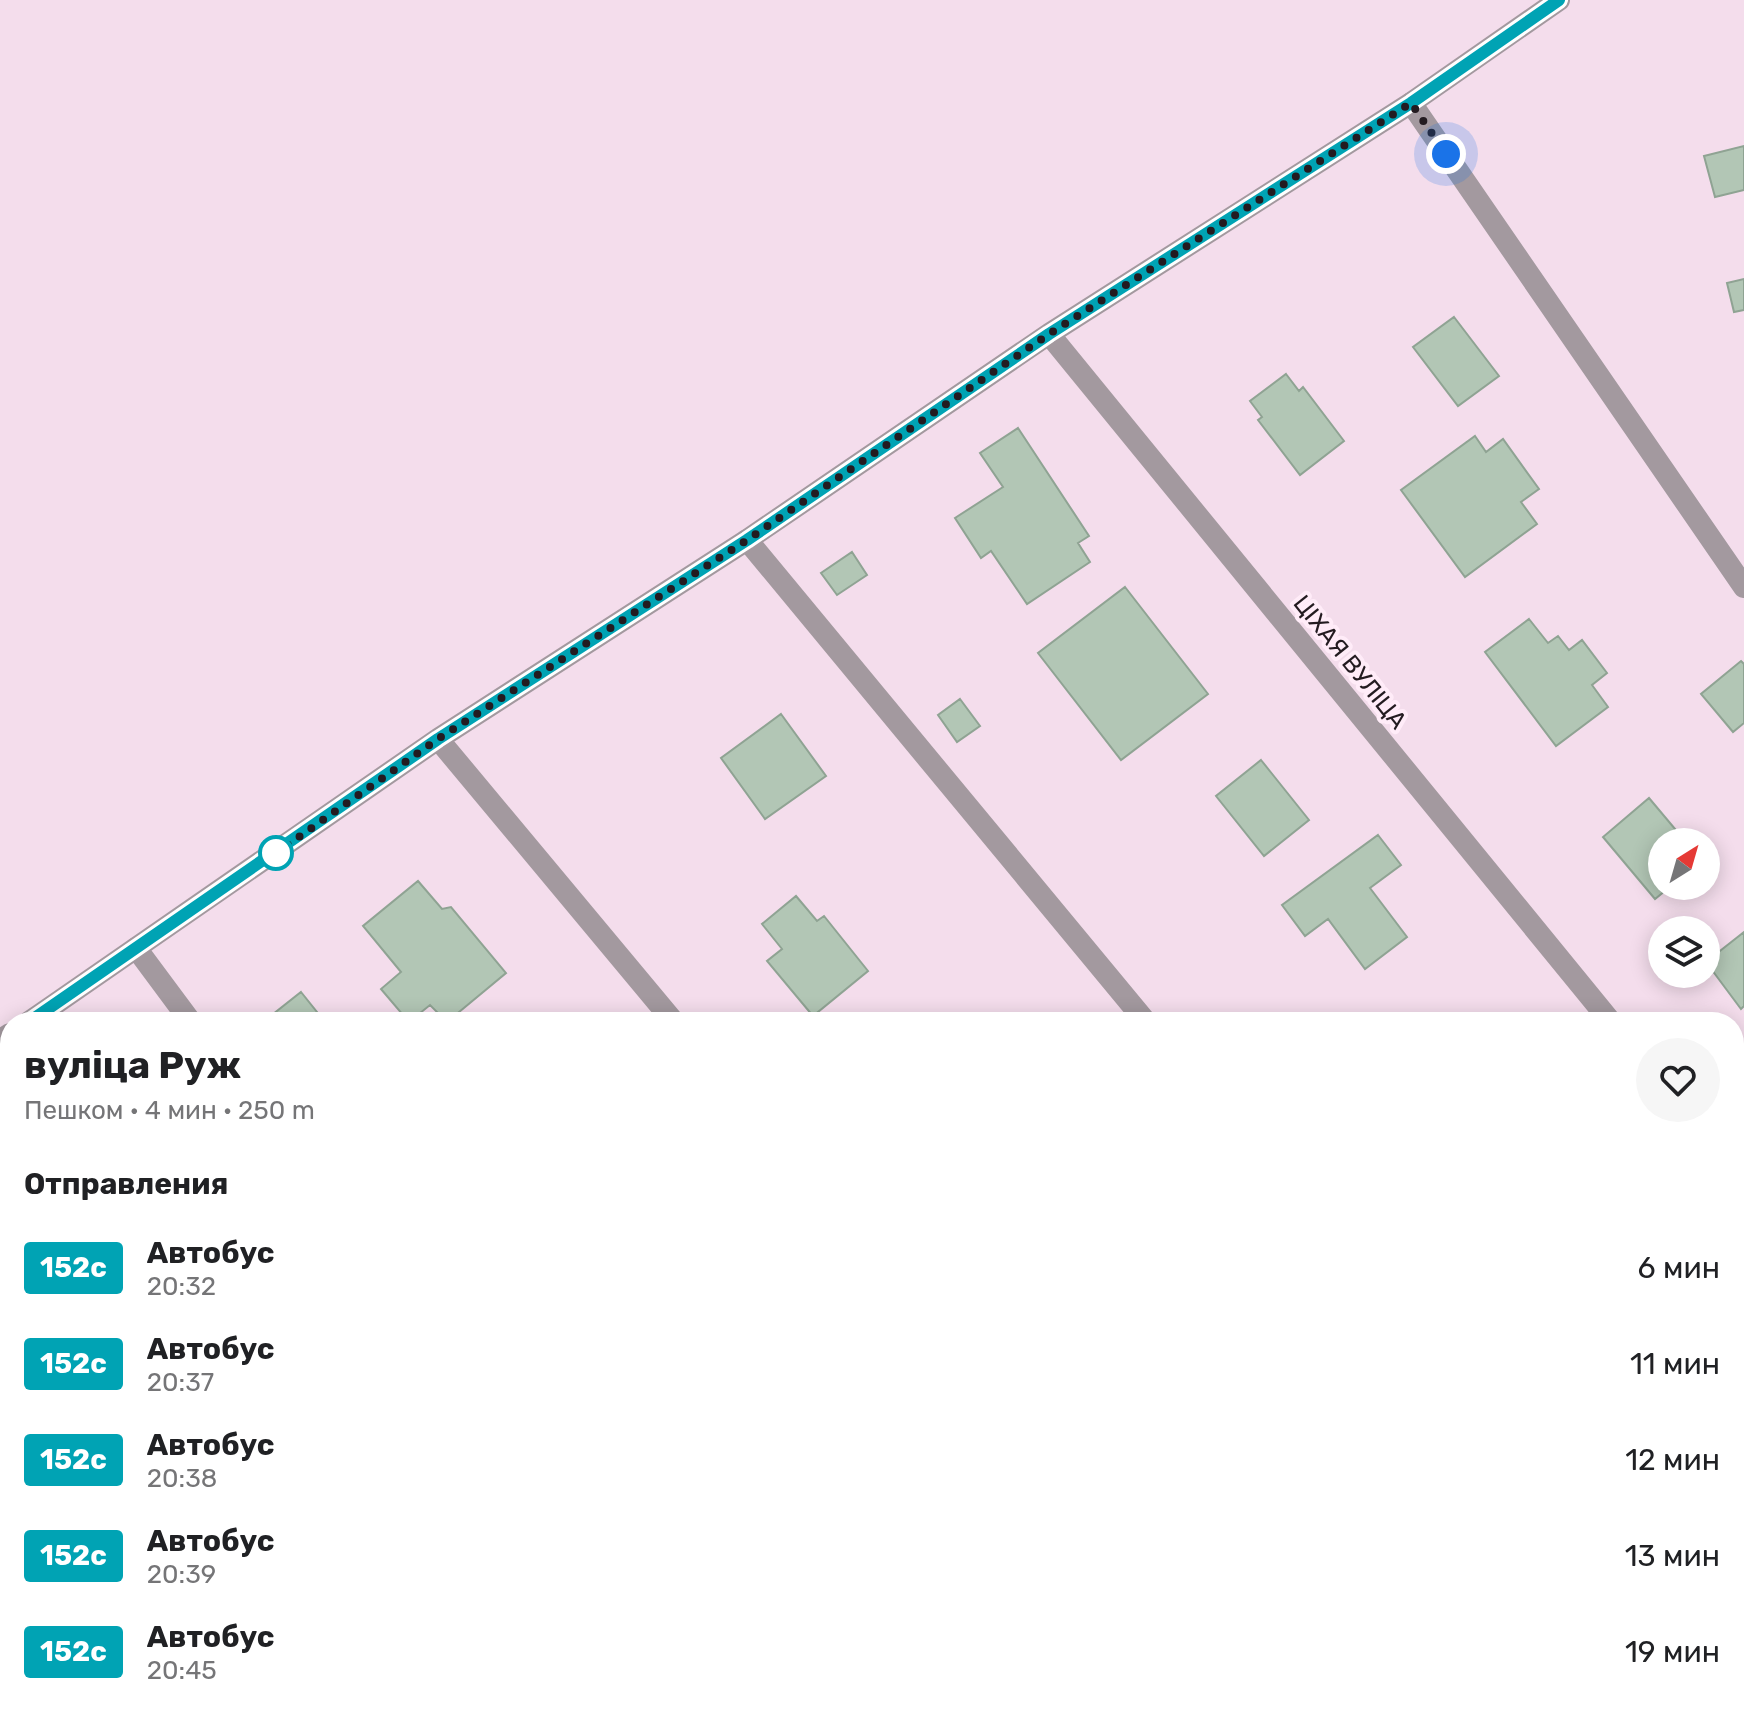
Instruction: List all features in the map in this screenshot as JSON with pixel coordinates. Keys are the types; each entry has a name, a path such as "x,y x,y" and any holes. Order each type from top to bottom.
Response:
{"street":[{"path":"43,1012 438,739 747,540 1049,334 1411,103 1559,0"},
{"path":"1411,103 1744,587"},
{"name":"ЦІХАЯ ВУЛІЦА","path":"1049,334 1603,1012"},
{"path":"747,540 1138,1012"},
{"path":"438,739 666,1012"},
{"path":"136,948 184,1012"}],"building":[{"path":"1744,146 1744,190 1715,197 1704,156"},
{"path":"1744,279 1744,310 1734,312 1727,283"},
{"path":"1454,317 1499,376 1458,406 1413,347"},
{"path":"1286,374 1299,391 1303,387 1344,441 1300,475 1258,420 1262,417 1250,401"},
{"path":"1018,428 1089,536 1078,543 1090,562 1027,604 991,551 981,558 955,518 1003,487 980,453"},
{"path":"1475,436 1486,452 1503,439 1539,489 1521,502 1537,524 1465,577 1401,490"},
{"path":"852,552 867,575 837,595 821,573"},
{"path":"1125,587 1208,694 1121,760 1038,653"},
{"path":"1529,619 1548,643 1558,636 1569,650 1582,640 1607,673 1592,685 1608,707 1556,746 1485,652"},
{"path":"1741,661 1744,664 1744,723 1733,732 1701,694"},
{"path":"960,699 980,726 957,742 938,715"},
{"path":"781,714 826,776 765,819 721,758"},
{"path":"1261,760 1309,820 1264,856 1216,796"},
{"path":"1649,798 1674,828 1648,828 1648,891 1603,837"},
{"path":"1378,835 1401,865 1370,888 1407,937 1365,969 1328,919 1305,936 1282,905"},
{"path":"418,881 442,909 451,907 506,973 459,1012 437,1012 430,1005 421,1012 401,1012 381,989 401,972 363,926"},
{"path":"796,896 817,921 824,916 868,971 818,1012 810,1012 767,961 782,949 762,924"},
{"path":"1744,932 1744,1006 1741,1009 1720,981 1720,951"},
{"path":"301,992 317,1012 276,1012"}],"bus line":[{"name":"152с","path":"43,1012 438,739 747,540 1049,334 1411,103 1559,0"}],"route":[{"path":"276,853 438,739 747,540 1049,334 1411,103 1446,154"}]}
